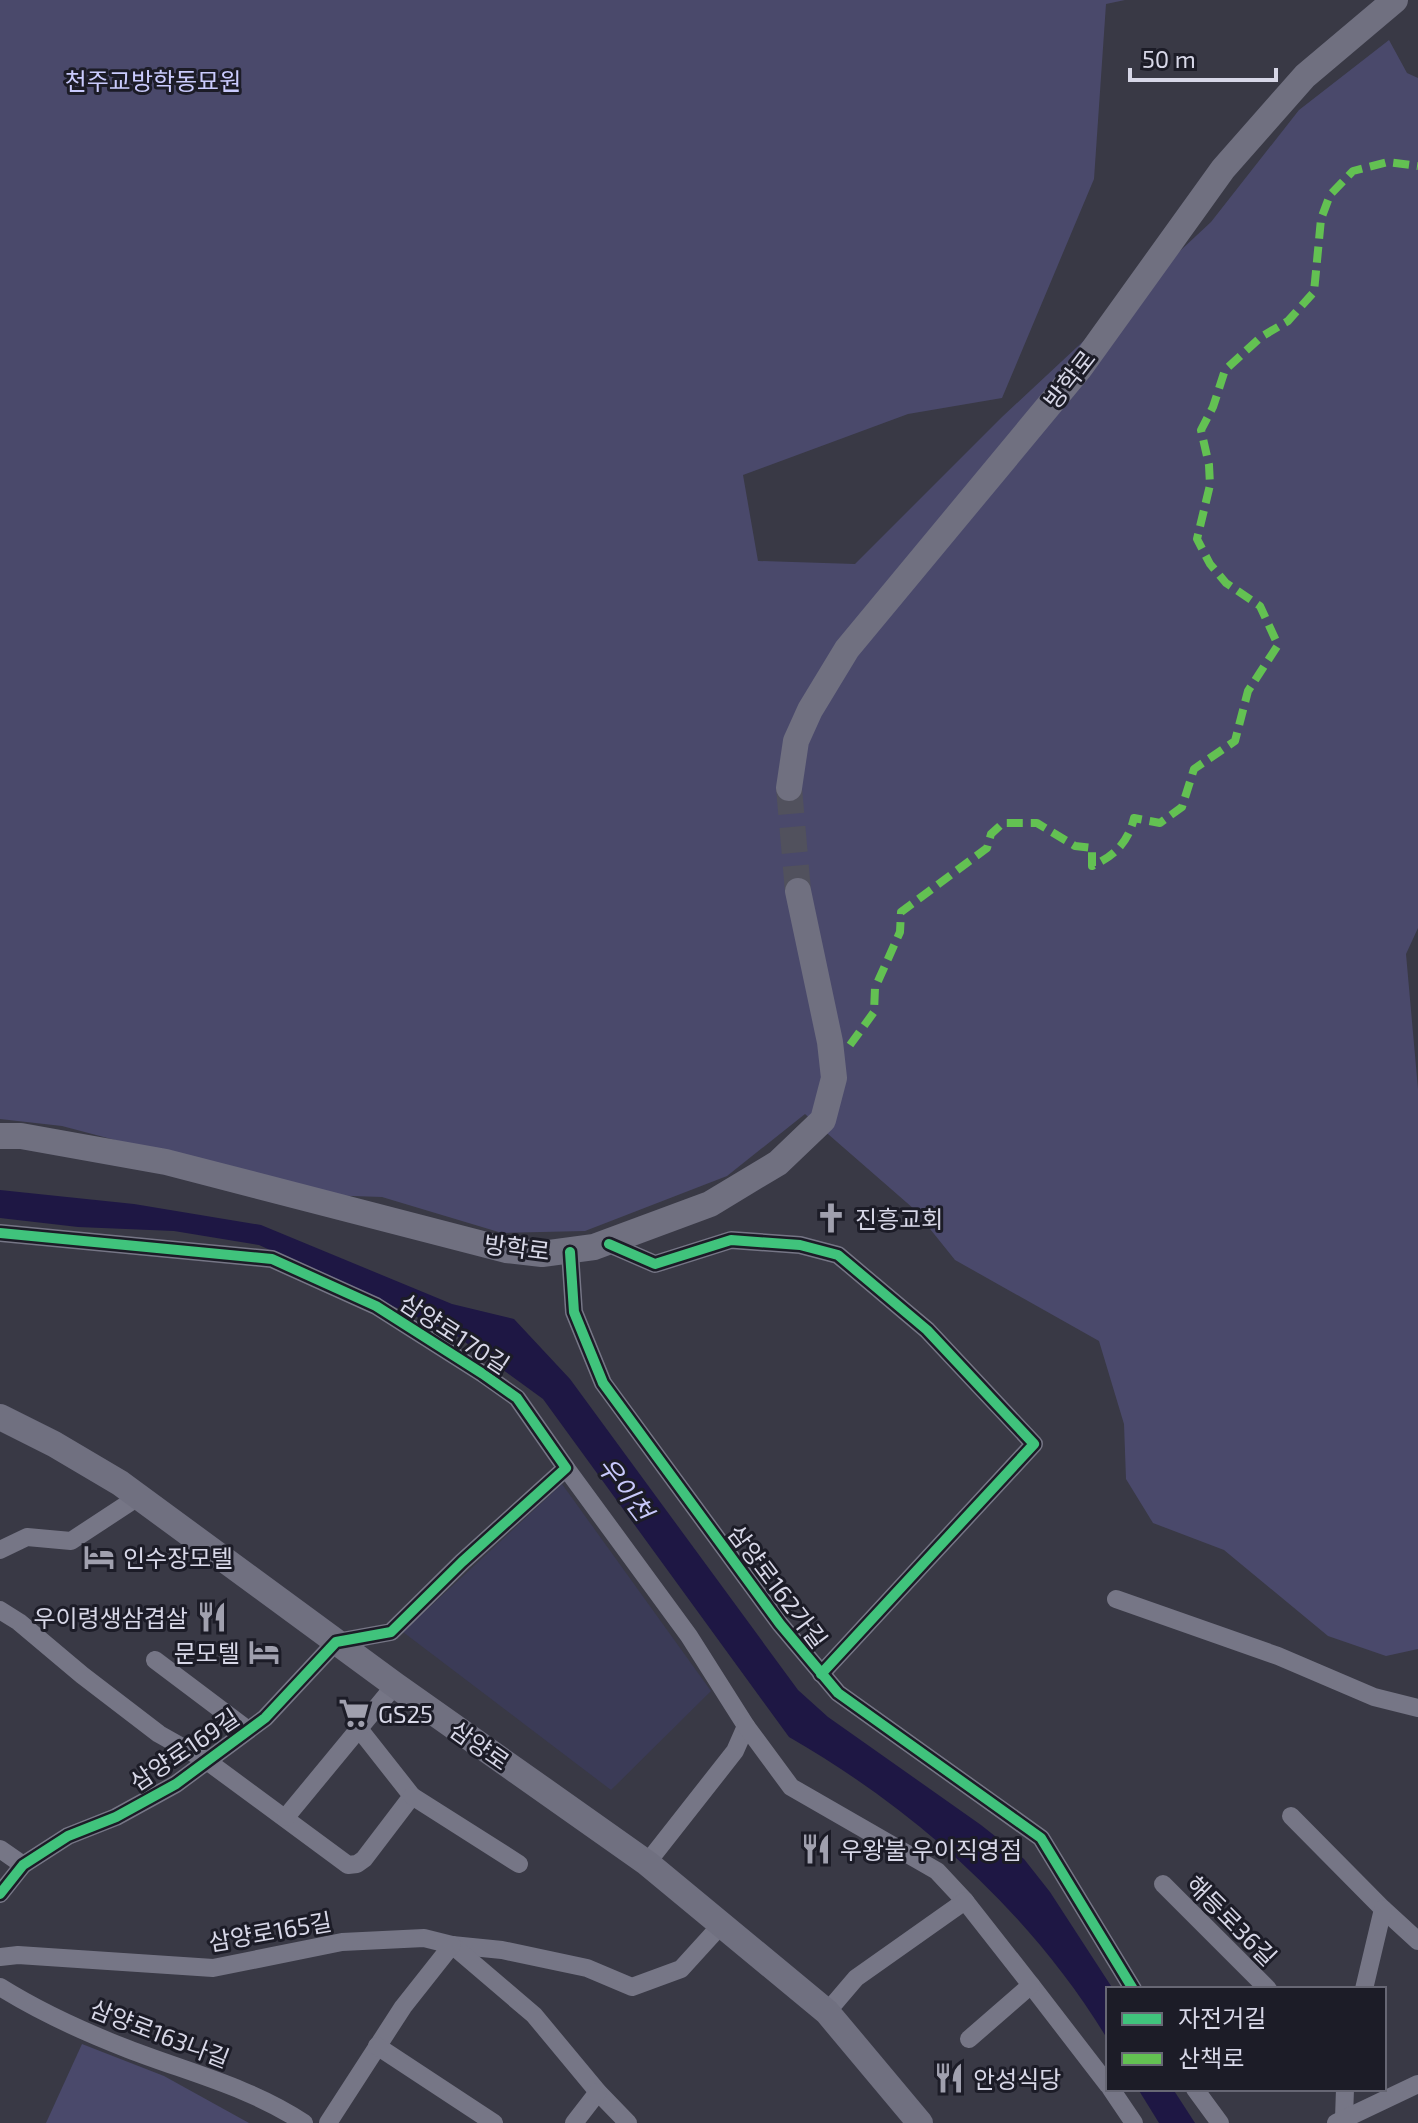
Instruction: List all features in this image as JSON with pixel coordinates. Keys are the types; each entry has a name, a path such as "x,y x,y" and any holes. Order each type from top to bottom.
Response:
{"main road":[{"name":"방학로","path":"789,788 796,741 810,710 847,649 1080,368 1223,169 1305,76 1395,0"},
{"name":"방학로","path":"0,1136 21,1136 166,1162 506,1250 542,1254 609,1244 710,1204 778,1163 823,1120 834,1078 830,1042 798,891"},
{"name":"삼양로","path":"0,1417 120,1483 395,1685 647,1863 827,2012 920,2123"}],"street":[{"name":"삼양로170길","path":"0,1233 272,1259 376,1306 517,1398 689,1636 746,1726 791,1787 937,1871 965,1901 1106,2083"},
{"path":"609,1244 655,1264 731,1240 800,1245 838,1255 927,1330 1034,1444 821,1674"},
{"name":"삼양로162가길","path":"570,1252 574,1312 603,1383 780,1624 838,1693 1041,1838 1132,1987"},
{"path":"336,1642 391,1632 462,1562 566,1468"},
{"path":"0,1550 27,1537 71,1541 138,1497"},
{"path":"1116,1599 1264,1650 1374,1697 1418,1708"},
{"name":"삼양로169길","path":"0,1610 159,1734 207,1761"},
{"name":"삼양로169길","path":"0,1894 23,1865 68,1836 116,1817 176,1784 265,1718 336,1642"},
{"name":"삼양로169길","path":"155,1660 248,1730"},
{"path":"286,1817 395,1685"},
{"path":"647,1863 735,1751 746,1726"},
{"path":"360,1730 412,1796 519,1864"},
{"path":"207,1761 343,1862 357,1864 364,1859 412,1796"},
{"path":"1291,1816 1418,1941"},
{"path":"0,1849 23,1865"},
{"name":"해등로36길","path":"1163,1884 1266,1987"},
{"path":"827,2012 856,1978 965,1901"},
{"path":"1364,1987 1383,1909"},
{"name":"삼양로165길","path":"0,1957 18,1955 213,1968 342,1942 424,1938 587,1968 632,1987 681,1969 721,1925"},
{"path":"328,2123 403,2007 452,1945 534,2015 628,2123"},
{"path":"969,2039 1031,1985"},
{"name":"삼양로163나길","path":"0,1987 76,2027 127,2049 226,2084 281,2108 304,2123"},
{"path":"377,2046 494,2123"},
{"path":"1345,2091 1343,2121 1418,2084"},
{"name":"삼양로170길","path":"1112,2091 1134,2123"},
{"path":"1196,2091 1220,2123"},
{"path":"574,2123 598,2092"}],"shaded area":[{"path":"562,1484 711,1691 611,1790 403,1632"}],"green space":[{"name":"천주교방학동묘원","path":"0,0 1125,0 1106,4 1094,179 1002,398 908,414 743,475 758,561 855,564 1002,417 1211,222 1299,110 1389,40 1407,73 1418,78 1418,928 1406,954 1418,1089 1418,1649 1386,1656 1328,1636 1224,1550 1153,1523 1126,1479 1124,1424 1099,1341 955,1260 914,1209 805,1114 727,1176 585,1231 502,1233 382,1197 323,1195 62,1126 0,1119"},
{"path":"82,2044 164,2076 249,2123 46,2123"}],"water":[{"name":"우이천","path":"0,1190 134,1204 261,1225 452,1304 514,1319 570,1379 798,1690 828,1717 1024,1859 1050,1892 1112,1987 1106,1987 1106,2037 1044,1949 967,1868 882,1797 789,1737 543,1399 454,1334 259,1245 174,1231 78,1227 0,1218"},
{"path":"1139,2091 1174,2091 1195,2123 1159,2123"}],"tunnel":[{"path":"789,788 798,891"}],"marked path":[{"path":"850,1045 874,1012 875,988 900,932 901,912 987,848 991,834 1003,823 1037,823 1075,846 1092,848 1092,866 1119,848 1134,818 1160,823 1182,807 1194,769 1235,741 1248,691 1278,645 1260,606 1226,583 1210,564 1197,539 1210,485 1201,430 1213,407 1225,370 1261,337 1288,321 1314,292 1321,219 1330,195 1353,171 1388,162 1418,166"}],"cycle path":[{"path":"0,1233 272,1259 376,1306 517,1398 566,1468 462,1562 391,1632 336,1642 265,1718 176,1784 116,1817 68,1836 23,1865 0,1894"},
{"path":"609,1244 655,1264 731,1240 800,1245 838,1255 927,1330 1034,1444 821,1674"},
{"path":"570,1252 574,1312 603,1383 780,1624 838,1693 1041,1838 1132,1987"}],"place":[{"name":"진흥교회","path":"831,1218"},
{"name":"인수장모텔","path":"99,1557"},
{"name":"우이령생삼겹살","path":"212,1617"},
{"name":"문모텔","path":"264,1652"},
{"name":"GS25","path":"354,1713"},
{"name":"우왕불 우이직영점","path":"816,1849"},
{"name":"안성식당","path":"949,2078"}]}
